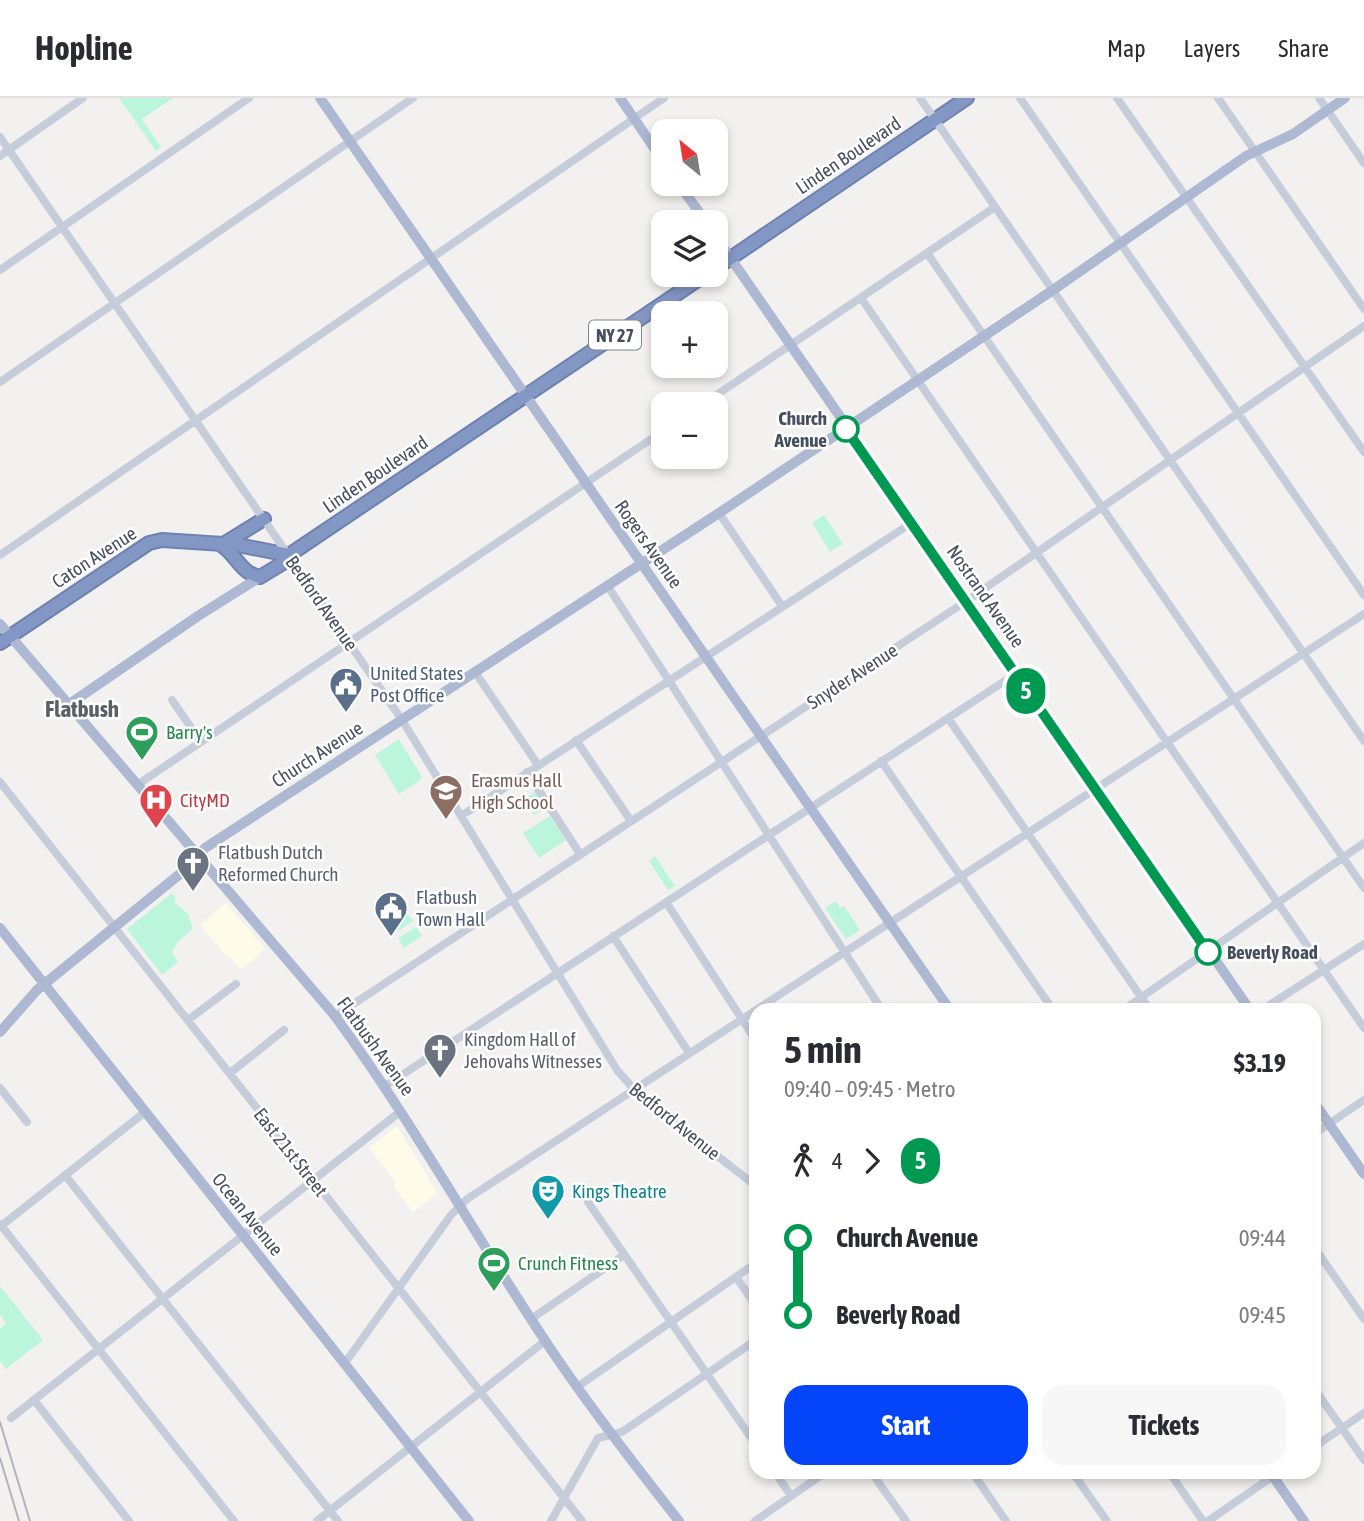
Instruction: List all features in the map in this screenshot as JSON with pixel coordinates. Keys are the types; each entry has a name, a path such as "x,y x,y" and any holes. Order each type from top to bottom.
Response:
{"highway":[{"name":"Linden Boulevard","path":"730,258 967,98"},
{"name":"Linden Boulevard","path":"260,577 687,287"},
{"path":"260,577 250,575 228,549 221,545 264,519"},
{"name":"Caton Avenue","path":"5,640 149,543 162,540 238,545 289,555"}],"main road":[{"name":"Rogers Avenue","path":"320,98 945,1003"},
{"path":"620,98 651,144"},
{"name":"Church Avenue","path":"0,1032 45,984 191,865 205,848 719,513 1053,290 1186,197 1255,152 1293,134 1345,98"},
{"name":"Nostrand Avenue","path":"728,255 1245,1003"},
{"name":"Linden Boulevard","path":"68,705 260,577"},
{"name":"Flatbush Avenue","path":"0,624 5,640 68,705 335,1016 385,1086 545,1341 611,1434 679,1521"},
{"name":"Ocean Avenue","path":"0,928 469,1521"},
{"path":"1321,1112 1364,1174"},
{"path":"1278,1479 1304,1521"}],"street":[{"path":"0,156 83,98"},
{"path":"0,270 248,98"},
{"path":"0,382 413,98"},
{"path":"0,555 664,98"},
{"path":"920,98 1364,741"},
{"path":"1020,98 1364,595"},
{"path":"1117,98 1364,452"},
{"path":"1218,98 1364,309"},
{"path":"1319,98 1364,163"},
{"name":"Bedford Avenue","path":"0,137 402,720 611,1061 633,1089 749,1180"},
{"path":"721,392 995,207"},
{"path":"927,253 1364,888"},
{"path":"861,298 1364,1028"},
{"name":"Snyder Avenue","path":"335,1016 968,600 1364,326"},
{"path":"137,785 651,439"},
{"path":"719,513 782,606"},
{"path":"461,816 913,522"},
{"path":"607,585 878,1003"},
{"path":"767,1003 1364,614"},
{"path":"475,672 538,765"},
{"path":"385,1086 1017,673"},
{"path":"172,699 201,742"},
{"path":"948,718 1145,1003"},
{"path":"576,740 631,821"},
{"path":"881,761 1048,1003"},
{"path":"527,772 580,854"},
{"name":"East 21st Street","path":"0,782 582,1521"},
{"path":"1133,1003 1364,843"},
{"path":"666,902 749,1030"},
{"path":"613,936 690,1053"},
{"path":"1273,1003 1364,944"},
{"path":"188,1020 236,984"},
{"path":"345,1363 459,1206 749,1014"},
{"path":"229,1073 284,1030"},
{"path":"0,1088 27,1122"},
{"path":"1321,1130 1364,1100"},
{"path":"11,1418 401,1111"},
{"path":"145,1112 1,1225 234,1521"},
{"path":"65,1175 338,1521"},
{"path":"588,1202 749,1435"},
{"path":"531,1319 624,1255"},
{"path":"1321,1257 1364,1319"},
{"path":"577,1387 749,1268"},
{"path":"736,1277 749,1296"},
{"path":"317,1521 545,1341"},
{"path":"551,1521 598,1438 622,1432 749,1345"},
{"path":"1321,1398 1364,1460"},
{"path":"34,1400 129,1521"},
{"path":"1321,1442 1364,1413"},
{"path":"780,1479 791,1496"},
{"path":"755,1521 816,1479"},
{"path":"876,1479 906,1521"},
{"path":"977,1479 1006,1521"},
{"path":"1077,1479 1107,1521"},
{"path":"1174,1479 1205,1521 1265,1479"}],"shaded area":[{"path":"226,903 265,949 241,970 200,925"},
{"path":"397,1126 437,1193 413,1212 393,1186 396,1183 369,1148"}],"green space":[{"path":"119,98 173,98 142,119 161,147 156,151"},
{"path":"824,515 843,544 830,552 812,523"},
{"path":"399,739 422,777 399,794 375,755"},
{"path":"536,791 546,807 534,815 524,799"},
{"path":"550,816 566,840 539,858 523,833"},
{"path":"655,856 675,886 668,890 649,861"},
{"path":"172,893 175,903 188,914 193,929 178,942 172,952 178,962 162,975 127,929"},
{"path":"836,901 840,908 844,906 860,930 846,939 825,908"},
{"path":"406,912 413,921 395,933 389,924"},
{"path":"416,927 422,936 404,948 398,938"},
{"path":"0,1286 43,1340 6,1369 0,1361 0,1329 6,1323 0,1315"}],"railway":[{"path":"0,1422 30,1521"},
{"path":"0,1458 19,1521"}],"metro line":[{"name":"5","path":"846,429 1208,952"}],"place":[{"name":"Church Avenue","path":"846,429"},
{"name":"United States Post Office","path":"346,714"},
{"name":"Barry's","path":"142,762"},
{"name":"Erasmus Hall High School","path":"446,821"},
{"name":"CityMD","path":"156,830"},
{"name":"Flatbush Dutch Reformed Church","path":"193,893"},
{"name":"Flatbush Town Hall","path":"391,938"},
{"name":"Beverly Road","path":"1208,952"},
{"name":"Kingdom Hall of Jehovahs Witnesses","path":"440,1080"},
{"name":"Kings Theatre","path":"548,1221"},
{"name":"Crunch Fitness","path":"494,1293"}],"district":[{"name":"Flatbush","path":"82,709"}]}
